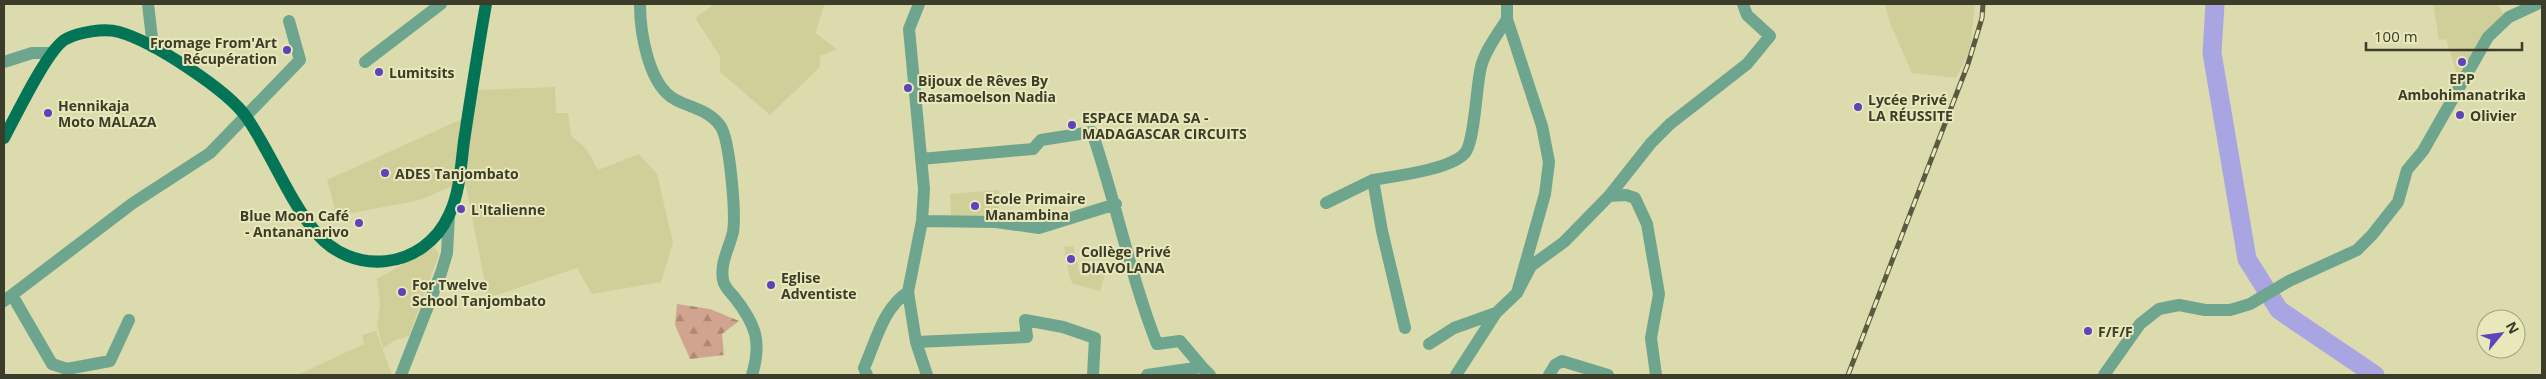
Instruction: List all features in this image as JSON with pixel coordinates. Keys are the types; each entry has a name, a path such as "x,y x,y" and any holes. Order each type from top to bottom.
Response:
{"main road":[{"path":"4,138 51,53 64,40 84,32 118,32 153,47 220,91 246,117 314,231 335,250 360,260 388,262 407,256 430,241 449,216 461,165 486,4"}],"street":[{"path":"148,4 153,47"},
{"path":"364,62 441,4"},
{"path":"640,4 640,21 646,49 656,78 673,99 712,116 721,127 726,141 734,216 733,232 723,262 723,283 751,318 756,335 757,359 752,375"},
{"path":"919,4 909,29 924,189 922,221 908,292 916,342 927,375"},
{"path":"1507,4 1507,19 1542,126 1549,162 1545,194 1517,293"},
{"path":"1456,375 1496,313 1517,293 1532,266 1564,242 1610,196 1651,143 1670,124 1747,64 1766,45 1770,36 1747,14 1743,4"},
{"path":"2104,375 2140,324 2159,309 2180,305 2205,310 2230,310 2261,299 2277,288 2357,250 2372,235 2398,202 2407,170 2423,151 2488,37 2508,17 2537,4"},
{"path":"1326,203 1373,180 1449,163 1464,153 1473,136 1473,115 1481,65 1507,19"},
{"path":"129,320 110,361 90,370 67,369 52,364 8,298 133,203 210,152 246,117 300,60 289,21"},
{"path":"4,62 32,53 51,53"},
{"path":"921,159 1033,149 1041,140 1092,132 1116,204 1129,258 1157,344 1180,341 1206,371"},
{"path":"1373,180 1382,231 1406,328"},
{"path":"1610,196 1626,195 1635,198 1647,224 1659,294 1651,338 1656,375"},
{"path":"922,221 996,222 1039,228 1116,204"},
{"path":"400,375 447,254 449,216"},
{"path":"866,375 864,368 890,309 896,300 908,292"},
{"path":"1429,344 1454,328 1496,313"},
{"path":"916,342 1027,338 1025,320 1063,327 1096,338 1093,375"},
{"path":"1549,375 1555,364 1562,361 1608,375"},
{"path":"1147,375 1206,371"}],"shaded area":[{"path":"715,4 825,4 815,33 837,49 820,56 820,67 770,115 720,72 720,56 695,18"},
{"path":"1885,4 1975,4 1970,50 1956,78 1912,73 1890,23"},
{"name":"EPP Ambohimanatrika","path":"2433,4 2498,4 2504,15 2460,84 2446,39 2439,40"},
{"path":"555,87 556,113 568,113 571,135 587,150 598,170 639,154 657,174 673,243 661,282 592,294 577,268 488,298 465,181 420,200 337,216 327,180 473,114 477,90"},
{"name":"Ecole Primaire Manambina","path":"999,190 999,220 951,217 950,194"},
{"name":"Collège Privé DIAVOLANA","path":"1073,246 1080,274 1088,277 1089,271 1105,275 1100,291 1073,284 1070,279 1064,247"},
{"name":"For Twelve School Tanjombato","path":"434,247 439,254 409,336 396,340 383,348 377,326 380,305 377,279"},
{"path":"376,331 392,375 297,375 364,344 362,335"}],"green space":[{"path":"677,304 710,309 739,321 722,334 724,355 690,359 675,325"}],"waterway":[{"path":"2215,4 2212,53 2247,259 2279,310 2375,375"}],"railway":[{"path":"1848,375 1968,64 1982,18 1983,4"}],"place":[{"name":"Fromage From'Art Récupération","path":"287,50"},
{"name":"EPP Ambohimanatrika","path":"2462,62"},
{"name":"Lumitsits","path":"379,72"},
{"name":"Bijoux de Rêves By Rasamoelson Nadia","path":"908,88"},
{"name":"Lycée Privé LA RÉUSSITE","path":"1858,107"},
{"name":"Hennikaja Moto MALAZA","path":"48,113"},
{"name":"Olivier","path":"2460,115"},
{"name":"ESPACE MADA SA - MADAGASCAR CIRCUITS","path":"1072,125"},
{"name":"ADES Tanjombato","path":"385,173"},
{"name":"Ecole Primaire Manambina","path":"975,206"},
{"name":"L'Italienne","path":"461,209"},
{"name":"Blue Moon Café - Antananarivo","path":"359,223"},
{"name":"Collège Privé DIAVOLANA","path":"1071,259"},
{"name":"Eglise Adventiste","path":"771,285"},
{"name":"For Twelve School Tanjombato","path":"402,292"},
{"name":"F/F/F","path":"2088,331"}]}
